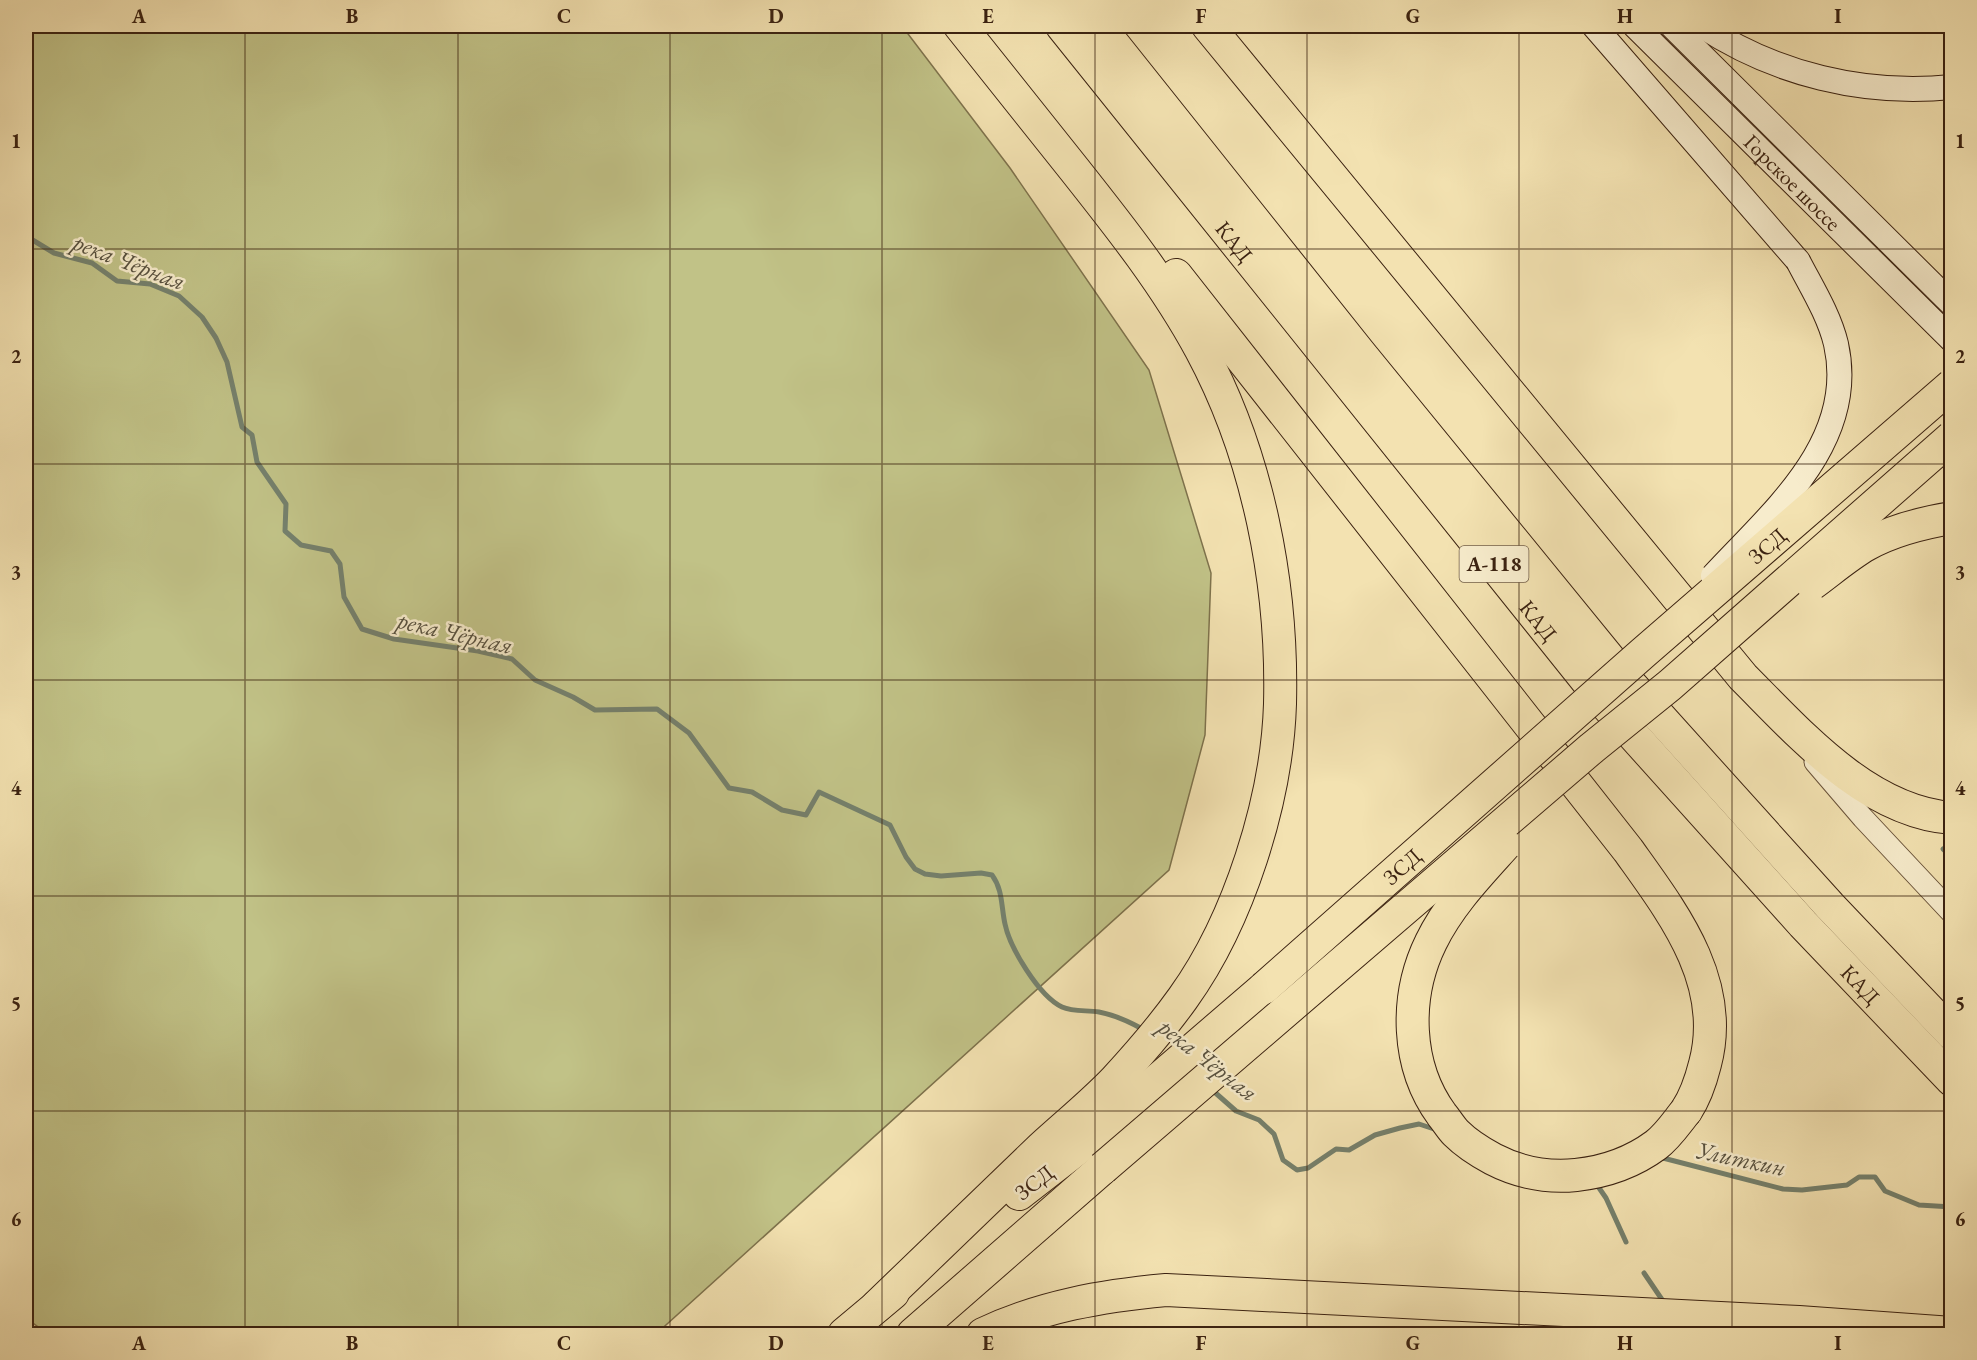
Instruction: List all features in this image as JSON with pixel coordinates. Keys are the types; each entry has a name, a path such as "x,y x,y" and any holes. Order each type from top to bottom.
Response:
{"highway":[{"path":"960,26 1144,259 1202,352 1238,431 1269,558 1279,656 1280,706 1274,759 1259,834 1239,895 1205,963 1185,996 1113,1082 1074,1135"},
{"path":"980,26 1628,850 1669,908 1693,952 1705,983 1711,1016 1710,1047 1701,1082 1686,1111 1656,1145 1609,1169 1560,1177 1528,1174 1478,1150 1455,1132 1429,1096 1414,1045 1413,1016 1417,982 1430,942 1462,893 1592,748"},
{"name":"КАД","path":"1062,26 1608,707 1803,924 1952,1080"},
{"name":"КАД","path":"1099,26 1630,684 1830,906 1952,1034"},
{"path":"1208,26 1743,677 1812,746 1860,782 1906,807 1952,818"},
{"name":"ЗСД","path":"844,1335 1074,1135 1264,988 1643,653 1952,385"},
{"name":"ЗСД","path":"913,1335 1103,1168 1592,748 1670,685 1952,437"},
{"path":"1670,685 1865,546 1891,533 1920,523 1952,518"},
{"path":"983,1335 1006,1323 1077,1301 1166,1290 1799,1322 1952,1333"}],"main road":[{"path":"1593,26 1798,261 1828,320 1839,361 1836,411 1825,442 1804,476 1643,653"},
{"name":"Горское шоссе","path":"1635,26 1952,340"},
{"name":"Горское шоссе","path":"1672,26 1952,304"},
{"path":"1702,26 1750,54 1793,71 1881,89 1924,90 1952,87"}],"street":[{"path":"1743,677 1863,818 1952,913"}],"green space":[{"path":"26,26 902,26 1010,168 1149,370 1211,573 1205,735 1169,870 656,1334 48,1334 26,1318"}],"waterway":[{"name":"река Чёрная","path":"26,236 54,253 92,263 117,281 150,284 179,296 202,317 216,338 227,362 242,427 252,435 257,462 286,504 285,531 301,545 331,551 340,564 344,597 362,629 394,639 478,651 512,659 535,680 595,710 657,709 689,733 729,788 752,792 782,810 806,815 819,792 890,825 906,857 915,869 925,874 941,876 981,873 992,875 1000,892 1005,924 1013,946 1044,993 1062,1007 1105,1013 1146,1031"},
{"path":"1943,849 1952,858"},
{"name":"река Чёрная","path":"1211,1089 1236,1111 1259,1120 1274,1134 1283,1160 1297,1170 1308,1168 1336,1149 1349,1150 1375,1135 1419,1124 1437,1130"},
{"name":"Улиткин","path":"1659,1157 1783,1189 1802,1190 1847,1185 1859,1177 1875,1177 1885,1191 1919,1205 1952,1207"},
{"name":"река Чёрная","path":"1595,1182 1606,1198 1626,1242"},
{"name":"река Чёрная","path":"1644,1273 1665,1304"}]}
